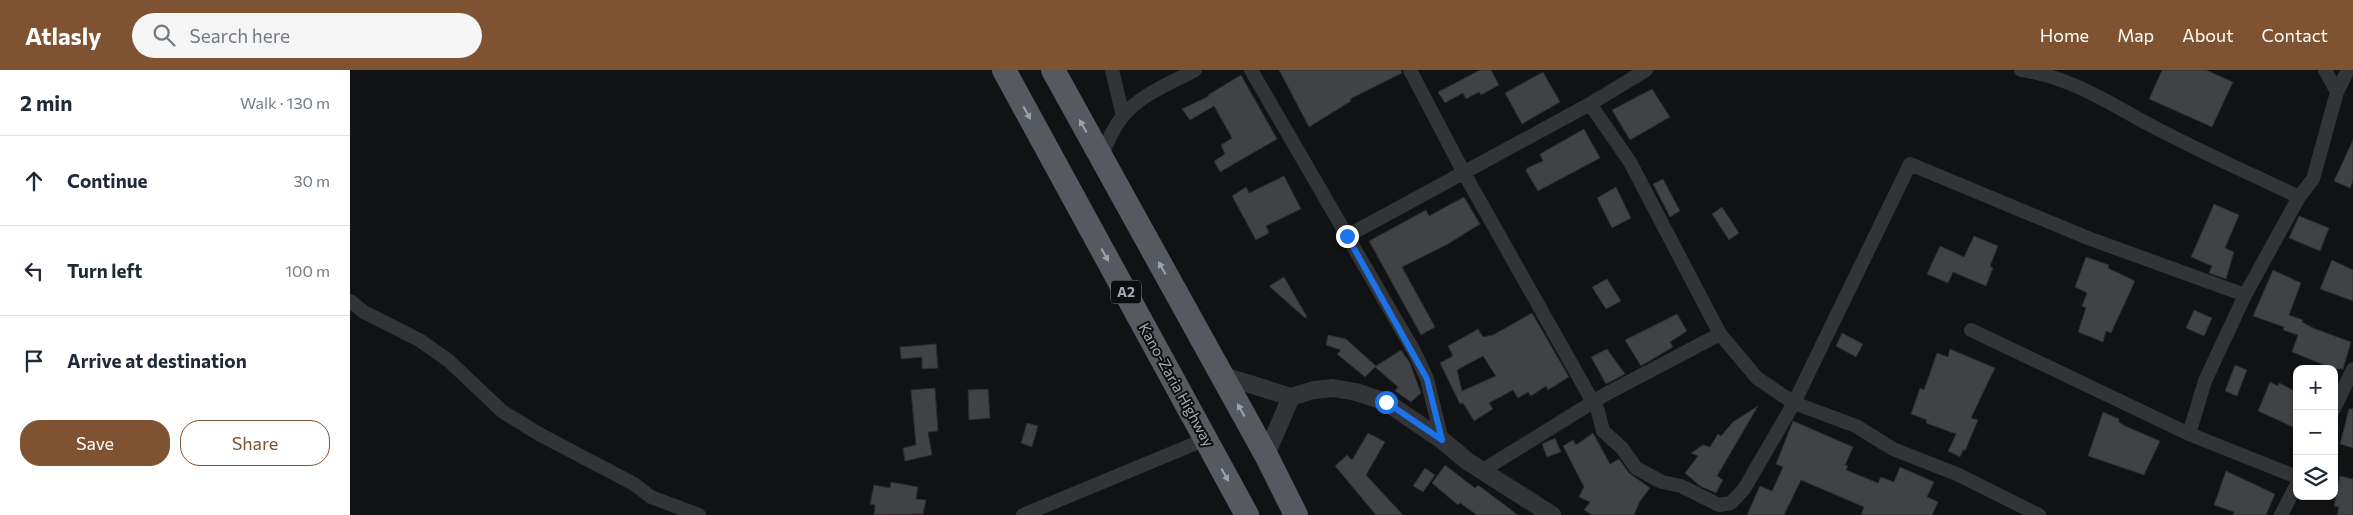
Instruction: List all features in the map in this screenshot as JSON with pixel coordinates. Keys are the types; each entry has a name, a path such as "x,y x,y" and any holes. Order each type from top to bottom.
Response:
{"highway":[{"name":"Kano-Zaria Highway","path":"1004,70 1247,515"},
{"path":"1053,70 1266,455 1296,515"}],"street":[{"path":"1112,70 1123,116"},
{"path":"1101,157 1113,130 1123,116 1138,102 1196,70"},
{"path":"1251,70 1427,379 1442,440"},
{"path":"1410,70 1464,173 1593,402 1603,431 1622,448 1636,468 1662,482 1681,486 1719,505 1731,504 1744,489 1794,403 1910,164 2088,238 2245,295"},
{"path":"1347,236 1590,104 1646,70"},
{"path":"2021,70 2058,78 2086,90 2137,118 2299,197"},
{"path":"2325,70 2337,92"},
{"path":"2189,434 2205,382 2245,295 2299,197 2313,179 2337,92 2348,70"},
{"path":"1590,104 1630,162 1720,334 1756,378 1794,403 1856,426 1893,449 1959,475 2039,515"},
{"path":"350,301 364,312 421,341 449,361 503,412 539,434 634,484 651,496 699,515"},
{"path":"1972,330 2189,434 2293,475"},
{"path":"1483,470 1593,402 1720,334"},
{"path":"2338,401 2353,369"},
{"path":"1221,375 1291,397 1314,390 1333,388 1356,392 1386,402 1483,470 1552,515"},
{"path":"1266,455 1291,397"},
{"path":"1023,515 1206,439"},
{"path":"2280,515 2293,491"}],"building":[{"path":"1279,70 1401,70 1402,73 1350,99 1351,101 1309,127"},
{"path":"1480,70 1491,70 1499,85 1481,95 1479,92 1466,99 1463,93 1445,103 1438,92"},
{"path":"2162,70 2206,70 2233,82 2212,127 2149,99"},
{"path":"1543,72 1560,102 1522,124 1505,93"},
{"path":"1241,75 1277,139 1220,172 1214,161 1225,154 1221,145 1232,138 1214,106 1190,120 1182,109 1209,96"},
{"path":"1652,89 1670,117 1630,140 1612,110"},
{"path":"1584,129 1600,158 1538,191 1526,171 1527,168 1543,161 1540,154"},
{"path":"2353,140 2353,181 2350,188 2334,181"},
{"path":"1284,176 1301,209 1266,226 1269,233 1256,240 1232,196 1246,187 1249,193"},
{"path":"1663,179 1680,211 1670,217 1653,184"},
{"path":"1616,187 1631,218 1612,228 1597,198"},
{"path":"1464,197 1480,224 1448,244 1402,267 1435,327 1421,335 1369,241 1426,210 1429,216"},
{"path":"2214,204 2239,215 2225,248 2234,252 2226,279 2209,273 2212,266 2191,257"},
{"path":"1722,207 1739,233 1729,240 1712,214"},
{"path":"2299,216 2329,228 2320,251 2289,238"},
{"path":"1974,236 1998,246 1990,266 1993,268 1986,286 1953,272 1948,283 1927,274 1940,246 1964,257"},
{"path":"2086,257 2109,265 2108,268 2135,281 2111,333 2106,331 2103,342 2078,332 2086,308 2082,306 2087,293 2075,287"},
{"path":"2332,260 2353,270 2353,301 2320,289"},
{"path":"2273,270 2301,283 2289,315 2303,320 2302,322 2313,328 2351,342 2343,369 2338,369 2338,365 2324,365 2292,352 2298,335 2283,330 2284,327 2253,316"},
{"path":"1284,277 1307,317 1305,318 1269,286"},
{"path":"1607,279 1621,301 1606,309 1592,287"},
{"path":"2194,310 2212,318 2204,336 2186,328"},
{"path":"1532,313 1569,377 1548,390 1546,386 1531,396 1528,392 1518,398 1513,390 1489,403 1493,409 1474,421 1463,403 1460,404 1440,363 1453,356 1448,346 1478,329 1483,337 1493,335","holes":["1483,356 1496,376 1462,391 1457,370"]},
{"path":"1677,314 1687,331 1670,342 1673,347 1641,366 1625,340"},
{"path":"1842,333 1863,344 1856,357 1836,346"},
{"path":"1328,335 1346,339 1376,366 1401,350 1410,363 1421,393 1411,402 1395,391 1398,387 1375,367 1365,377 1337,354 1341,350 1326,345"},
{"path":"936,344 938,368 922,369 922,357 901,359 900,347"},
{"path":"1607,349 1625,374 1606,384 1591,357"},
{"path":"1950,349 1995,368 1971,418 1978,420 1965,451 1963,450 1960,457 1948,451 1956,434 1926,423 1927,420 1911,414 1920,388 1924,390 1937,353 1948,357"},
{"path":"2235,365 2247,370 2237,396 2225,391"},
{"path":"2270,382 2278,386 2279,383 2293,390 2293,427 2258,411"},
{"path":"935,388 938,431 928,432 932,455 905,461 903,448 916,445 911,390"},
{"path":"988,389 990,418 969,420 968,390"},
{"path":"1758,406 1717,476 1723,480 1716,493 1700,486 1685,473 1698,456 1691,453 1703,445 1710,447 1718,434 1721,436 1733,422"},
{"path":"2349,409 2353,409 2353,448 2340,444"},
{"path":"2103,412 2119,419 2119,422 2125,426 2160,441 2144,475 2088,456"},
{"path":"1793,421 1853,447 1845,465 1848,466 1846,470 1878,483 1881,477 1894,482 1900,467 1934,482 1927,497 1938,502 1932,515 1861,515 1864,507 1801,480 1784,515 1747,515 1760,486 1772,491 1783,467 1776,464"},
{"path":"1027,423 1038,426 1032,447 1021,443"},
{"path":"1368,433 1385,442 1366,475 1403,515 1376,515 1335,466 1347,455 1352,460"},
{"path":"1593,433 1610,464 1619,459 1629,473 1650,488 1640,501 1634,515 1592,515 1584,510 1590,502 1579,497 1584,487 1563,446 1573,440 1576,445"},
{"path":"1555,438 1561,452 1547,457 1542,444"},
{"path":"1445,465 1475,488 1478,485 1518,515 1477,515 1460,503 1458,505 1432,483"},
{"path":"1425,468 1435,475 1423,492 1413,486"},
{"path":"2226,471 2275,494 2266,515 2233,515 2234,512 2214,505"},
{"path":"2340,476 2353,479 2353,515 2337,515 2339,507 2334,506 2335,500 2338,500"},
{"path":"891,482 918,487 916,499 926,500 923,514 874,515 875,505 870,504 874,485 890,488"}],"route":[{"path":"1347,236 1415,353 1427,379 1442,440 1386,402"}]}
